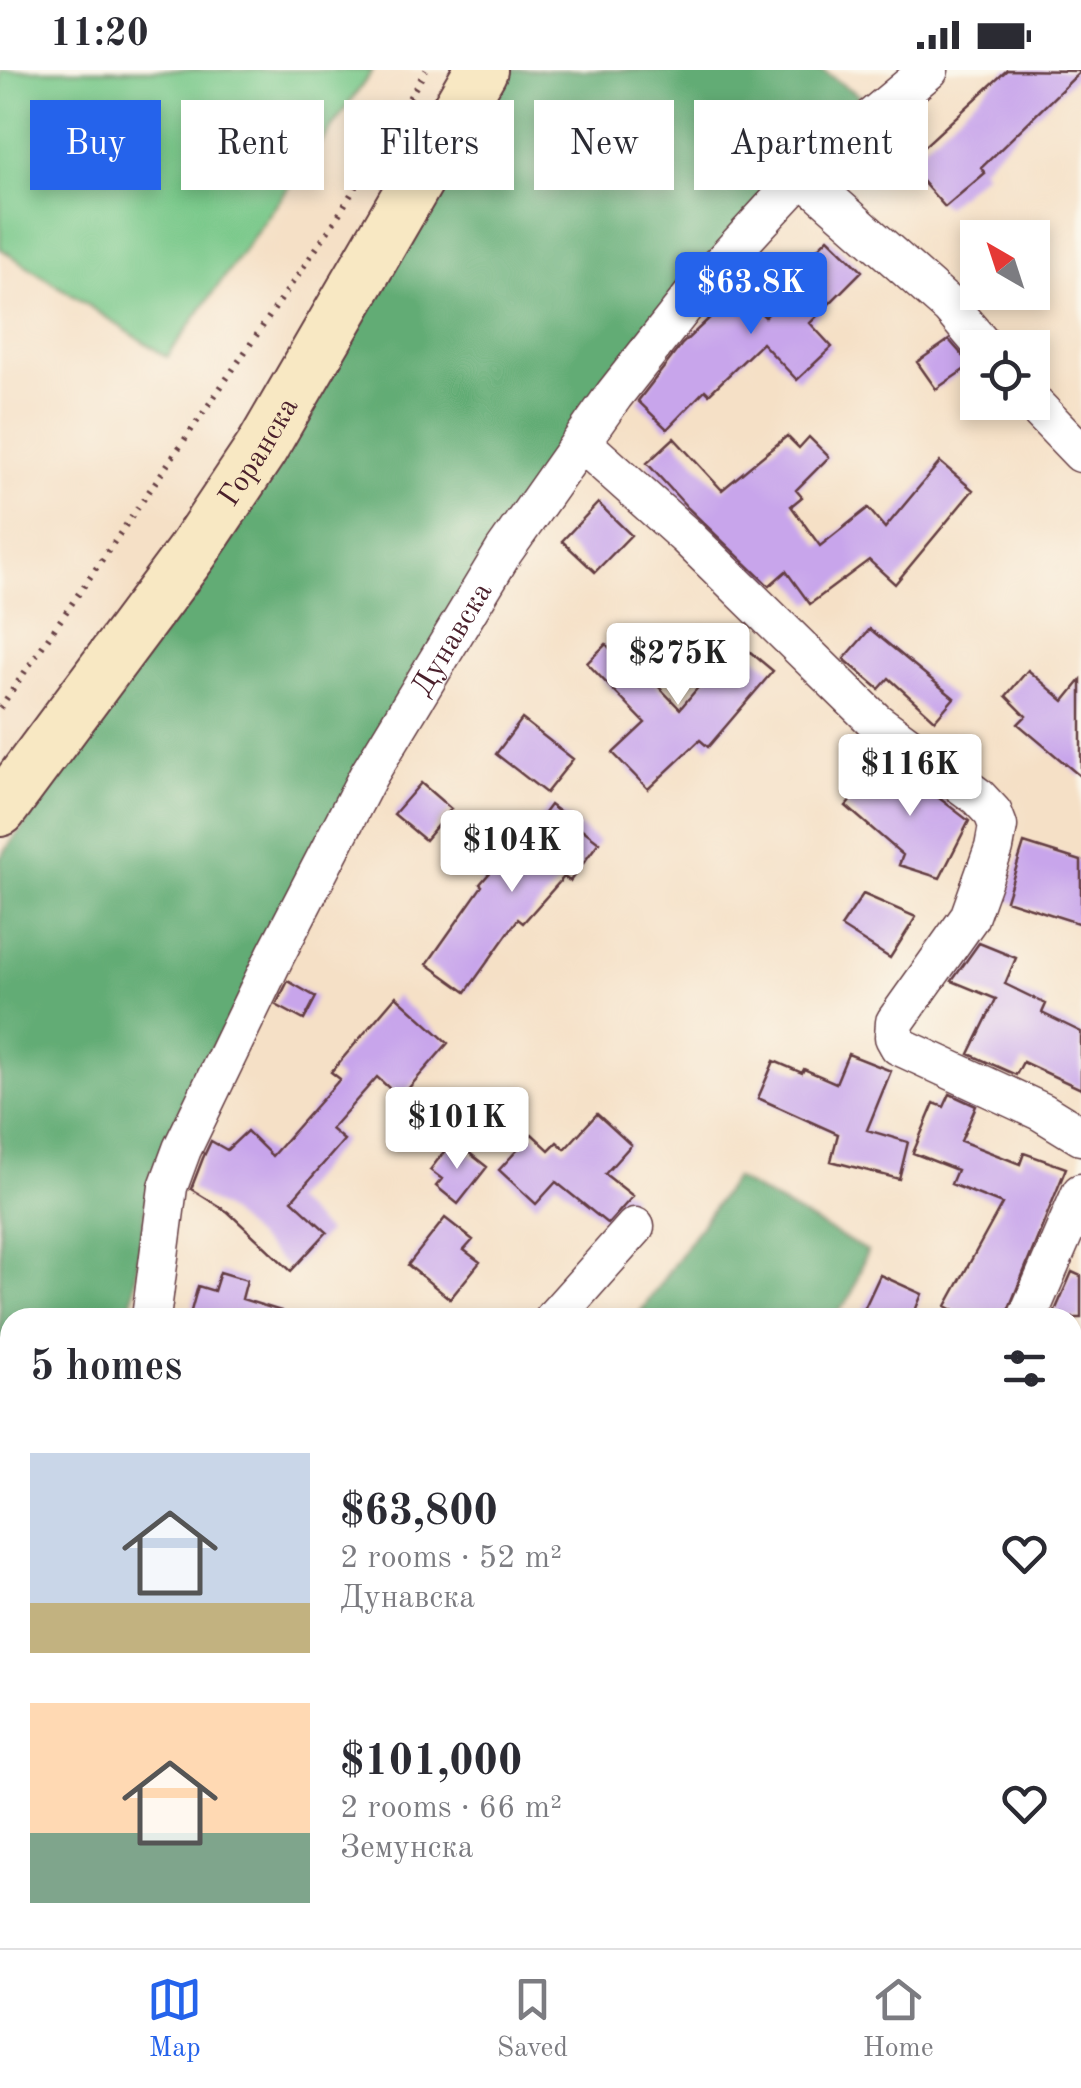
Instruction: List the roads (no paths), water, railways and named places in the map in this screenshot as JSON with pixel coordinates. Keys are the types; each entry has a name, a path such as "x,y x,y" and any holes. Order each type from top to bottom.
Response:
{"main road":[{"name":"Горанска","path":"0,810 205,533 262,449 481,70"}],"street":[{"name":"Дунавска","path":"893,100 929,70"},
{"name":"Дунавска","path":"152,1308 168,1187 205,1097 368,776 504,551 614,395 696,291 789,190"},
{"path":"818,190 950,307 970,330"},
{"path":"1049,420 1081,453"},
{"path":"582,443 687,537 875,721 978,796 993,813 998,826 994,848 969,918 896,1022 894,1036 899,1046 1042,1112 1081,1136"},
{"path":"1031,1308 1081,1193"},
{"path":"563,1308 635,1228"}]}
